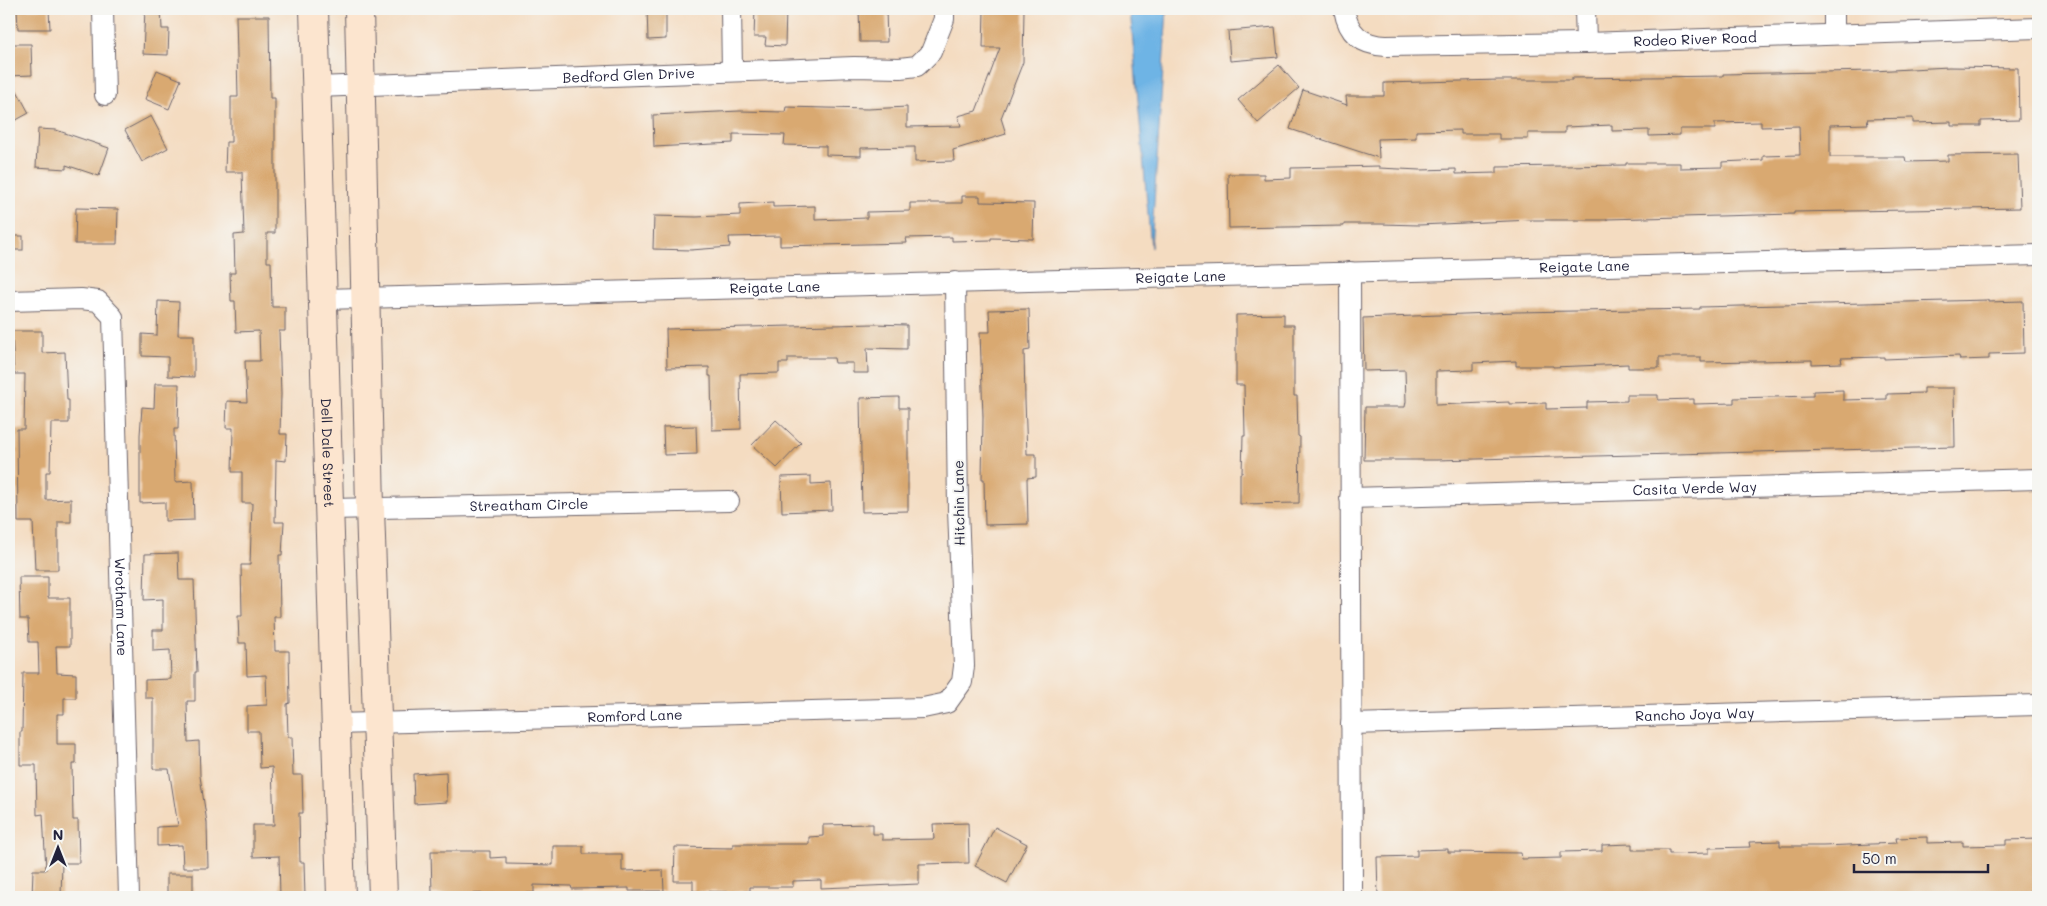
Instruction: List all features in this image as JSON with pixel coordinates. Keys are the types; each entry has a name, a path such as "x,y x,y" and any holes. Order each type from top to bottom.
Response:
{"main road":[{"name":"Dell Dale Street","path":"314,9 341,897"},
{"path":"359,9 370,508 384,897"}],"street":[{"path":"103,9 105,95"},
{"path":"731,9 732,71"},
{"name":"Bedford Glen Drive","path":"316,87 917,66 933,48 944,19 944,9"},
{"name":"Rodeo River Road","path":"1344,9 1348,26 1356,36 1364,42 1386,46 1586,43 1834,33 2038,28"},
{"path":"1585,9 1586,43"},
{"path":"1834,9 1834,33"},
{"name":"Reigate Lane","path":"323,299 2038,255"},
{"path":"1350,272 1352,897"},
{"name":"Hitchin Lane","path":"932,706 947,703 962,682 964,666 958,508 955,282"},
{"name":"Wrotham Lane","path":"9,301 81,299 98,301 113,316 129,897"},
{"name":"Casita Verde Way","path":"1350,498 2038,479"},
{"name":"Streatham Circle","path":"329,508 729,501"},
{"name":"Rancho Joya Way","path":"1351,724 2038,705"},
{"name":"Romford Lane","path":"336,724 923,708 932,706"}],"water":[{"path":"1130,9 1167,9 1151,248"}],"building":[{"path":"17,9 49,9 50,29 18,29"},
{"path":"145,9 161,9 162,29 169,29 168,55 143,54"},
{"path":"647,9 666,9 666,39 648,40"},
{"path":"755,9 786,9 785,46 765,45 766,37 754,37"},
{"path":"859,9 886,9 887,42 860,42"},
{"path":"984,10 1024,10 1023,62 1001,118 1006,134 953,150 954,161 915,162 915,147 861,148 861,156 826,155 826,146 784,145 785,135 733,134 733,143 654,147 653,115 740,111 785,112 786,107 868,109 907,107 907,127 961,126 958,116 976,111 1000,48 983,48"},
{"path":"236,16 269,16 270,98 275,98 275,233 267,233 267,262 271,262 272,307 285,307 285,331 279,331 280,434 287,434 286,461 276,460 275,522 284,522 282,555 279,555 280,617 274,617 275,651 289,651 290,703 287,704 288,737 292,737 293,775 302,775 303,813 299,813 300,862 304,862 305,897 280,897 279,856 253,857 253,825 274,825 272,767 260,768 259,731 247,731 247,706 267,705 266,675 247,676 246,643 239,643 238,616 242,616 241,565 250,565 252,503 242,503 242,472 232,472 233,428 226,428 227,401 247,402 245,361 260,361 259,331 236,332 235,301 231,301 230,273 235,273 234,235 244,234 242,172 225,172 226,142 231,142 231,97 238,97"},
{"path":"1275,27 1278,57 1230,61 1228,31"},
{"path":"9,44 31,44 32,75 9,76"},
{"path":"1279,65 1299,88 1258,123 1238,100"},
{"path":"1949,67 2018,68 2019,120 1981,121 1981,126 1951,126 1951,122 1913,123 1913,118 1867,119 1868,124 1830,125 1830,157 1905,157 1906,162 1948,161 1948,155 2018,154 2020,208 1794,212 1794,214 1607,220 1532,220 1419,225 1344,224 1344,226 1229,228 1228,174 1264,174 1264,179 1291,178 1291,168 1379,166 1379,168 1420,170 1456,169 1456,174 1497,173 1497,167 1626,165 1626,163 1680,163 1680,168 1722,167 1722,162 1763,160 1763,156 1800,155 1799,126 1761,127 1761,122 1715,123 1715,129 1680,129 1680,135 1649,136 1649,130 1612,131 1612,125 1565,127 1565,133 1528,133 1528,139 1499,139 1499,134 1461,134 1461,130 1416,131 1416,138 1378,139 1379,158 1290,129 1303,90 1347,105 1346,96 1384,96 1384,83 1723,76 1723,74 1873,71"},
{"path":"157,70 181,80 169,109 145,99"},
{"path":"9,76 29,113 9,124"},
{"path":"151,116 168,148 142,162 125,130"},
{"path":"38,129 56,130 109,148 99,176 66,165 66,169 36,167"},
{"path":"962,196 980,196 980,202 1034,203 1033,239 991,238 991,240 952,241 952,237 906,238 907,243 780,246 780,236 729,237 730,247 691,250 653,249 654,216 740,215 740,204 773,202 773,207 815,206 815,220 867,218 867,212 910,211 910,203 962,203"},
{"path":"76,208 118,209 117,244 75,244"},
{"path":"9,236 23,236 23,250 9,250"},
{"path":"1988,300 1988,302 2023,301 2024,353 1989,354 1989,359 1960,360 1959,356 1884,359 1884,357 1841,358 1842,363 1812,364 1812,360 1701,362 1701,357 1659,357 1659,368 1628,368 1628,364 1553,367 1516,366 1516,361 1473,363 1473,370 1436,371 1436,405 1509,402 1509,404 1546,403 1546,409 1587,408 1587,402 1627,401 1627,395 1658,395 1658,400 1694,399 1694,404 1734,403 1734,398 1813,396 1813,391 1843,390 1843,400 1887,399 1887,394 1924,393 1924,388 1954,388 1955,447 1436,460 1364,460 1365,407 1405,407 1406,401 1405,370 1364,371 1363,318 1515,312 1700,309 1700,307"},
{"path":"158,301 179,302 178,335 194,335 194,377 168,376 168,357 142,356 142,334 157,335"},
{"path":"1029,309 1030,350 1024,351 1027,454 1036,454 1036,477 1027,478 1028,524 985,525 984,479 982,479 983,417 980,332 990,332 989,310"},
{"path":"1284,314 1284,325 1294,325 1294,396 1297,396 1298,436 1300,437 1299,503 1240,504 1240,473 1242,473 1243,436 1245,436 1244,385 1236,385 1236,315"},
{"path":"874,324 907,325 907,349 867,348 868,373 853,373 853,363 835,363 834,358 788,358 788,363 779,363 779,373 740,374 741,429 712,430 711,376 709,376 709,367 667,368 666,329"},
{"path":"12,331 42,331 42,353 65,352 69,423 51,423 50,472 46,472 46,500 71,499 71,522 58,522 58,570 35,570 33,522 18,522 17,429 24,429 25,374 14,374"},
{"path":"155,384 179,384 178,429 174,429 175,482 193,481 194,520 165,521 165,502 140,503 142,407 154,408"},
{"path":"899,397 899,408 908,408 908,511 862,512 860,398"},
{"path":"776,420 801,443 777,468 752,445"},
{"path":"696,426 697,454 664,455 663,427"},
{"path":"811,476 811,484 831,483 832,510 782,512 781,477"},
{"path":"178,553 179,580 194,580 197,672 195,672 195,701 187,701 188,742 199,741 200,776 207,823 208,868 183,868 182,845 157,846 157,827 178,826 169,769 153,769 153,698 145,698 145,680 171,679 170,650 153,651 153,630 163,630 163,599 144,600 145,554"},
{"path":"19,577 48,577 48,598 70,598 70,646 56,646 57,673 76,674 76,698 64,698 64,714 57,714 57,744 76,744 76,764 72,764 73,820 78,820 79,863 62,863 61,897 32,897 33,870 46,870 43,814 37,815 36,765 20,765 20,732 22,732 23,673 39,673 38,642 29,642 28,619 20,619"},
{"path":"446,772 447,802 414,804 413,774"},
{"path":"968,823 969,863 919,864 919,884 821,888 821,880 793,881 793,887 750,887 750,891 730,892 693,891 693,881 674,881 675,847 733,848 733,844 809,844 809,837 823,836 823,825 873,824 873,834 882,834 882,840 934,839 933,824"},
{"path":"995,827 1027,844 1007,883 975,866"},
{"path":"1927,837 1927,843 1963,842 1963,846 2006,845 2006,840 2038,839 2038,852 2034,853 2035,891 2029,891 2029,895 1886,897 1378,897 1377,857 1417,856 1417,850 1448,849 1448,852 1521,853 1522,859 1561,858 1561,852 1602,851 1602,845 1632,844 1632,850 1669,850 1669,854 1709,853 1709,848 1750,847 1749,842 1780,841 1780,846 1823,846 1897,843 1896,838"},
{"path":"553,846 583,846 583,854 622,854 622,871 663,870 664,891 629,891 629,888 572,889 571,886 534,885 534,893 432,894 431,851 490,851 490,858 506,857 506,864 553,865"},
{"path":"167,874 193,874 193,897 167,897"}]}
